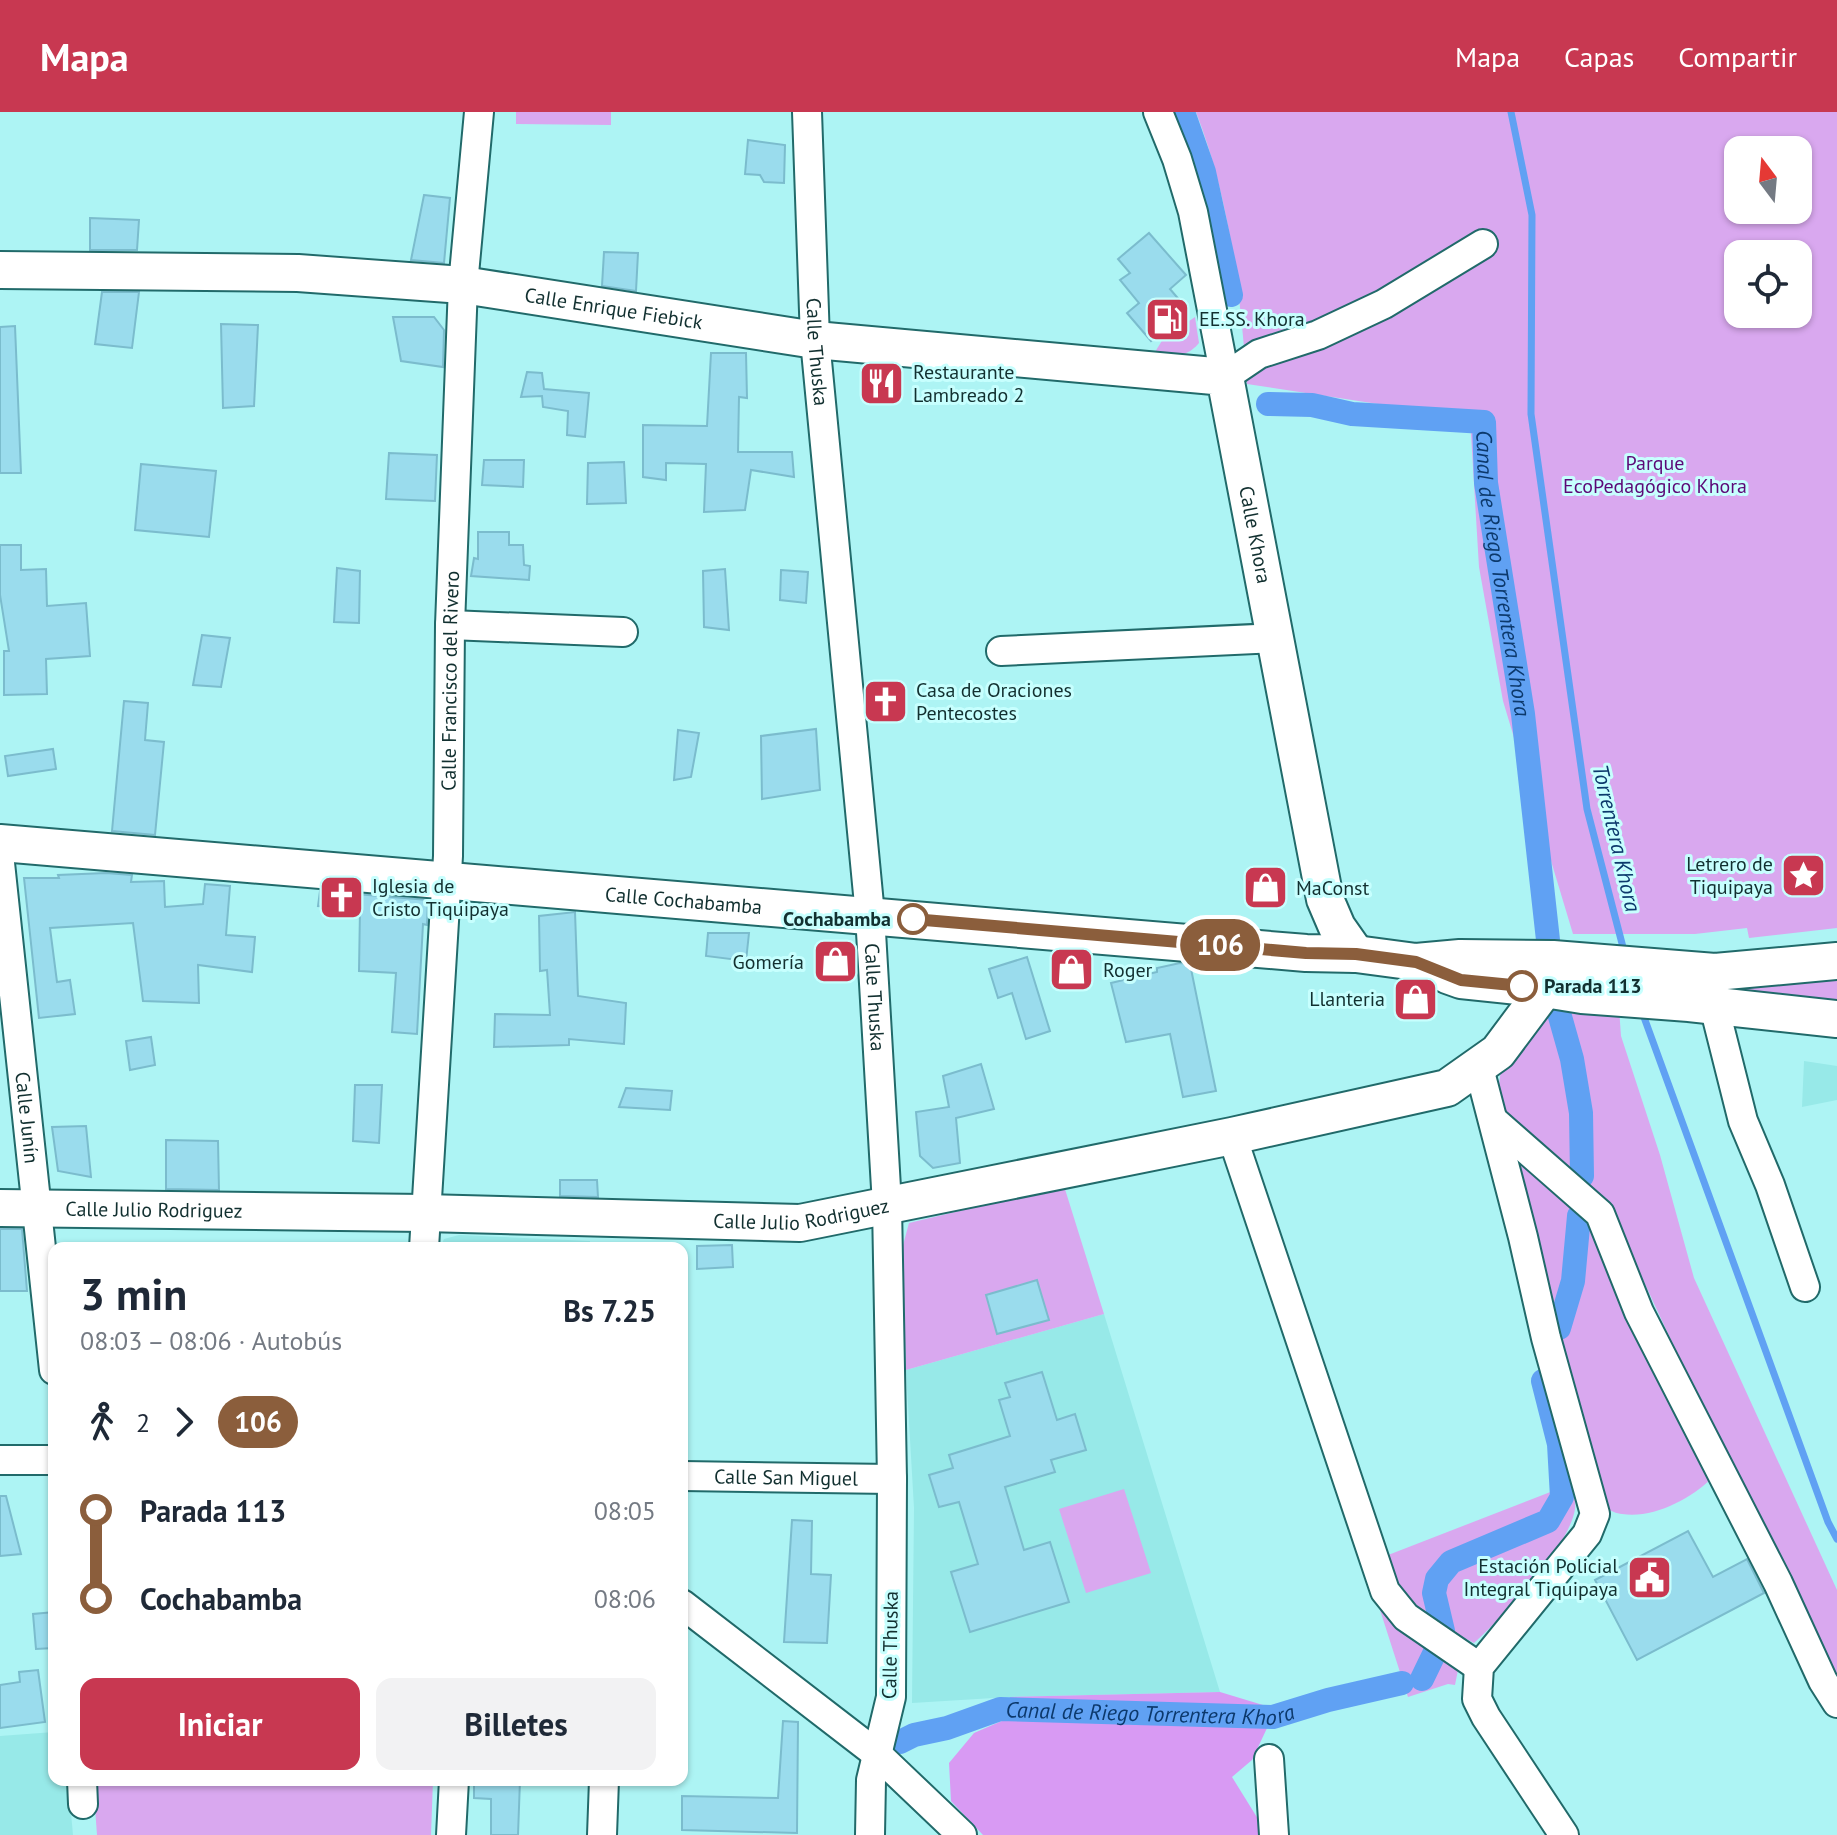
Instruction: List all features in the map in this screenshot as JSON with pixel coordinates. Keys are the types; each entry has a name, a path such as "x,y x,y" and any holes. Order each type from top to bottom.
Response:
{"main road":[{"name":"Calle Enrique Fiebick","path":"0,270 298,273 463,285 815,340 1225,377"},
{"name":"Calle Khora","path":"1225,377 1325,899 1337,927 1356,954"},
{"name":"Calle Cochabamba","path":"0,843 1356,954 1416,962"},
{"path":"1416,962 1460,958 1600,975 1701,1004 1837,1019"},
{"path":"1600,975 1676,970 1747,971 1837,961"},
{"path":"1416,962 1461,980 1545,989"},
{"name":"Calle Julio Rodriguez","path":"0,1208 38,1207 424,1231 800,1223 1232,1136 1447,1088 1498,1052 1545,989 1600,975"}],"street":[{"name":"Calle Francisco del Rivero","path":"424,1231 447,880 450,625 463,285 479,112"},
{"name":"Calle Thuska","path":"807,112 815,340 870,915 887,1205 892,1479 891,1697 871,1780 870,1835"},
{"name":"Calle Khora","path":"1158,112 1177,159 1193,212 1225,377"},
{"path":"1225,377 1259,354 1318,335 1384,304 1483,244"},
{"path":"450,625 623,632"},
{"path":"1001,651 1275,638"},
{"name":"Calle Junín","path":"0,863 48,1309"},
{"path":"1701,1004 1805,1287"},
{"path":"1479,1068 1546,1338 1595,1514 1587,1534 1479,1667 1477,1699 1564,1835"},
{"path":"1494,1121 1600,1214 1639,1312 1771,1570 1823,1681 1837,1703"},
{"path":"1232,1136 1385,1591 1406,1617 1479,1667"},
{"path":"0,1460 48,1460"},
{"name":"Calle San Miguel","path":"688,1476 892,1479"},
{"path":"688,1609 878,1755 962,1835"},
{"path":"1269,1759 1274,1835"},
{"path":"451,1835 454,1786"},
{"path":"602,1835 604,1786"}],"shaded area":[{"path":"1804,1061 1837,1066 1837,1100 1802,1107"},
{"path":"459,1235 590,1242 443,1242"},
{"path":"1104,1314 1220,1692 1010,1697 912,1703 914,1508 906,1370"},
{"path":"1220,1692 1276,1709 1252,1760 1232,1777 1263,1827 1263,1835 983,1835 951,1801 949,1763 974,1733 1004,1720 1010,1697"},
{"path":"48,1732 48,1786 69,1786 73,1835 0,1835 0,1736"}],"green space":[{"path":"516,112 611,112 611,125 516,124"},
{"name":"Parque EcoPedagógico Khora","path":"1196,112 1837,112 1837,928 1749,938 1747,928 1695,934 1573,934 1503,701 1479,567 1470,418 1247,384 1232,246 1217,179"},
{"path":"1195,317 1199,343 1194,348 1179,355 1155,352 1163,339"},
{"path":"1837,966 1837,1004 1813,1004 1733,988"},
{"path":"1547,999 1619,1008 1621,1036 1660,1155 1694,1278 1837,1590 1837,1685 1733,1474 1607,1202 1507,1121 1498,1092 1502,1062"},
{"path":"1513,1154 1598,1226 1711,1479 1693,1494 1670,1506 1634,1515 1604,1508"},
{"path":"1064,1186 1104,1314 906,1370 902,1249 909,1223"},
{"path":"1571,1484 1575,1509 1561,1543 1533,1580 1474,1643 1414,1611 1395,1589 1383,1557"},
{"path":"1124,1489 1151,1573 1086,1593 1059,1509"},
{"path":"1380,1610 1413,1640 1459,1665 1455,1685 1448,1684 1408,1697"},
{"path":"93,1786 433,1786 431,1835 97,1835"}],"building":[{"path":"748,140 785,145 784,183 764,182 760,175 745,174"},
{"path":"424,195 450,198 444,263 411,260"},
{"path":"90,218 139,220 137,250 90,250"},
{"path":"1149,233 1186,275 1170,289 1187,309 1151,341 1127,313 1139,303 1120,280 1130,273 1118,259"},
{"path":"604,252 638,253 636,291 602,286"},
{"path":"102,292 139,292 132,348 95,344"},
{"path":"393,317 434,317 444,330 443,367 401,361"},
{"path":"221,324 258,325 254,406 223,408"},
{"path":"15,326 21,473 0,473 0,327"},
{"path":"711,353 746,353 747,398 739,397 738,452 792,452 794,477 751,470 745,510 704,512 706,464 666,463 666,480 643,477 643,425 707,426"},
{"path":"527,372 542,373 544,389 589,393 585,437 567,435 568,411 543,407 542,396 521,397"},
{"path":"389,453 437,455 435,501 386,499"},
{"path":"484,460 524,460 523,487 482,485"},
{"path":"624,462 626,503 587,504 588,463"},
{"path":"141,464 216,471 209,537 135,530"},
{"path":"478,532 509,532 509,545 523,545 524,565 530,566 529,580 471,576 474,558 478,559"},
{"path":"0,545 21,545 21,570 46,569 47,606 86,603 90,656 46,659 47,694 4,695 4,651 9,651 0,595"},
{"path":"337,568 360,571 359,623 334,622"},
{"path":"725,569 729,630 704,627 703,571"},
{"path":"781,570 808,572 806,603 780,600"},
{"path":"202,635 230,638 221,687 193,685"},
{"path":"124,701 148,703 145,740 164,742 155,835 112,831"},
{"path":"816,729 820,790 762,799 761,736"},
{"path":"678,730 699,733 691,777 674,780"},
{"path":"53,749 56,769 8,776 5,756"},
{"path":"106,873 132,875 131,882 164,881 165,907 203,904 205,884 230,886 226,935 255,937 252,972 198,965 199,1003 143,1001 133,923 50,928 57,982 70,980 75,1014 39,1018 24,878"},
{"path":"320,891 428,900 427,925 423,924 417,1034 392,1032 396,973 359,971 360,909 318,906"},
{"path":"575,912 578,996 626,1003 624,1044 569,1039 569,1045 494,1047 495,1014 550,1015 547,970 540,971 539,916"},
{"path":"708,933 749,933 746,961 706,956"},
{"path":"1027,957 1050,1031 1026,1039 1012,993 998,998 989,969"},
{"path":"1180,963 1190,964 1216,1091 1183,1097 1170,1034 1126,1042 1111,983"},
{"path":"151,1037 155,1065 130,1070 126,1041"},
{"path":"981,1064 994,1109 956,1118 960,1163 933,1168 920,1156 916,1112 949,1107 943,1076"},
{"path":"355,1085 382,1085 379,1143 353,1141"},
{"path":"626,1088 672,1091 670,1110 619,1107"},
{"path":"86,1126 91,1177 58,1171 52,1127"},
{"path":"166,1140 218,1141 219,1190 166,1189"},
{"path":"560,1180 597,1180 598,1197 560,1196"},
{"path":"0,1229 22,1229 27,1291 0,1291"},
{"path":"732,1245 733,1267 697,1269 697,1246"},
{"path":"1037,1280 1049,1320 997,1334 986,1295"},
{"path":"1042,1372 1057,1420 1075,1414 1086,1450 1051,1460 1055,1472 1005,1487 1024,1550 1050,1542 1069,1602 970,1632 951,1572 978,1564 959,1502 939,1507 929,1475 953,1468 949,1455 1010,1436 999,1400 1010,1397 1005,1383"},
{"path":"0,1496 6,1496 21,1554 0,1556"},
{"path":"792,1520 812,1521 811,1574 831,1575 827,1643 784,1642"},
{"path":"1688,1531 1713,1577 1747,1559 1764,1593 1637,1660 1595,1580"},
{"path":"48,1613 48,1648 36,1649 33,1614"},
{"path":"38,1670 45,1722 0,1728 0,1685 20,1682 19,1672"},
{"path":"783,1721 798,1722 797,1833 682,1830 682,1796 778,1798"},
{"path":"474,1786 520,1786 518,1835 491,1835 491,1799 474,1798"}],"waterway":[{"name":"Canal de Riego Torrentera Khora","path":"1183,112 1204,172 1231,295"},
{"name":"Torrentera Khora","path":"1511,112 1532,215 1531,414 1587,809 1625,955"},
{"name":"Canal de Riego Torrentera Khora","path":"1268,404 1312,405 1352,414 1484,422 1486,483 1523,714 1548,940"},
{"name":"Torrentera Khora","path":"1641,1009 1828,1522 1837,1539"},
{"name":"Canal de Riego Torrentera Khora","path":"1559,1013 1572,1059 1581,1113 1582,1176"},
{"name":"Canal de Riego Torrentera Khora","path":"1559,1328 1573,1281 1579,1216"},
{"name":"Canal de Riego Torrentera Khora","path":"1443,1631 1434,1593 1437,1579 1451,1562 1548,1521 1562,1497 1559,1444 1543,1381"},
{"name":"Canal de Riego Torrentera Khora","path":"1422,1679 1437,1648"},
{"name":"Canal de Riego Torrentera Khora","path":"900,1742 1000,1709 1273,1717 1328,1700 1402,1683"}],"bus line":[{"name":"106","path":"913,919 1306,953 1356,954 1416,962 1461,980 1522,986"}],"place":[{"name":"EE.SS. Khora","path":"1168,319"},
{"name":"Restaurante Lambreado 2","path":"882,384"},
{"name":"Casa de Oraciones Pentecostes","path":"885,701"},
{"name":"Letrero de Tiquipaya","path":"1804,875"},
{"name":"MaConst","path":"1265,888"},
{"name":"Iglesia de Cristo Tiquipaya","path":"341,898"},
{"name":"Cochabamba","path":"913,919"},
{"name":"Gomería","path":"835,962"},
{"name":"Roger","path":"1072,970"},
{"name":"Parada 113","path":"1522,986"},
{"name":"Llanteria","path":"1416,999"},
{"name":"Estación Policial Integral Tiquipaya","path":"1649,1578"}]}
